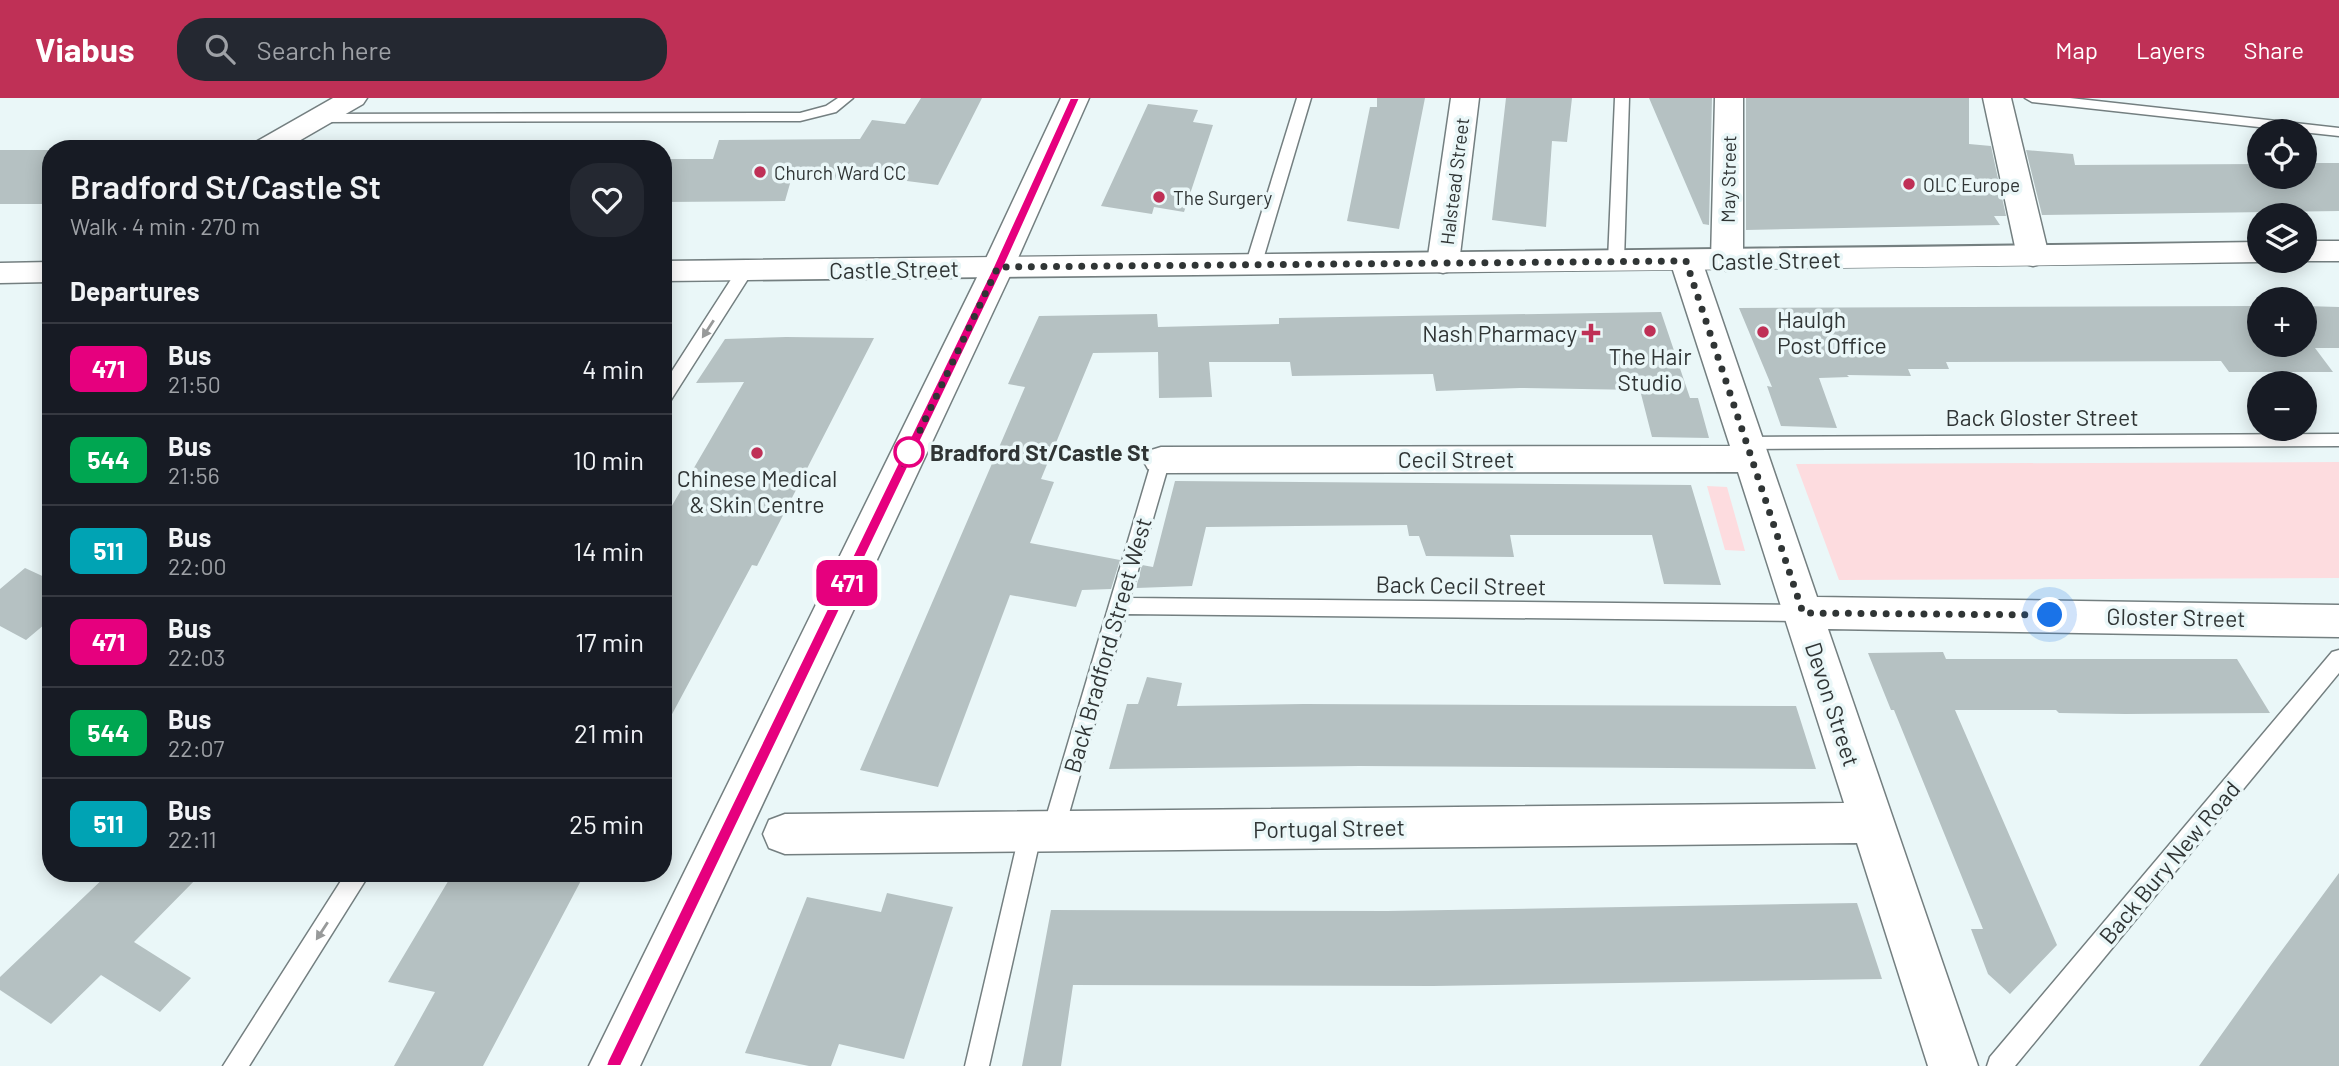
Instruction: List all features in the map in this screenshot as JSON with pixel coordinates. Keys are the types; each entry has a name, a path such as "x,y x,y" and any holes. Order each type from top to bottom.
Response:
{"street":[{"path":"280,140 354,98"},
{"path":"614,1066 998,267 1075,98"},
{"name":"Halstead Street","path":"1443,263 1465,98"},
{"name":"May Street","path":"1727,261 1728,98"},
{"path":"1997,98 2033,256"},
{"path":"2317,251 2339,251"},
{"name":"Castle Street","path":"672,271 1254,263 1727,261 2247,252"},
{"name":"Devon Street","path":"1686,261 1954,1066"},
{"path":"0,273 42,271"},
{"name":"Cecil Street","path":"1161,460 1749,451"},
{"name":"Gloster Street","path":"1803,613 2339,621"},
{"name":"Portugal Street","path":"785,834 1872,823"}],"lane":[{"path":"318,118 800,117 822,113 842,103 846,98"},
{"path":"1254,263 1304,98"},
{"path":"1616,261 1622,98"},
{"path":"2032,98 2339,132"},
{"path":"672,385 745,271"},
{"name":"Back Gloster Street","path":"1749,451 2339,440"},
{"name":"Back Bradford Street West","path":"977,1066 1042,831 1119,606 1161,460"},
{"name":"Back Cecil Street","path":"1119,606 1803,613"},
{"name":"Back Bury New Road","path":"1999,1066 2339,658"},
{"path":"235,1066 353,882"}],"shaded area":[{"path":"2339,462 2339,578 1839,580 1796,464"},
{"path":"1707,486 1727,487 1745,551 1725,550"}],"building":[{"path":"921,98 982,98 938,185 837,172 835,180 791,180 785,201 672,202 672,159 713,159 719,140 860,139 872,120 905,124"},
{"path":"1377,98 1425,98 1399,229 1347,221 1370,107 1377,107"},
{"path":"1506,98 1572,98 1567,142 1552,141 1546,227 1492,220"},
{"path":"1649,98 1712,98 1709,225 1703,224"},
{"path":"1746,98 1969,98 1969,144 1991,146 2006,216 1994,216 2000,225 1746,230"},
{"path":"1148,104 1198,110 1193,122 1213,125 1184,212 1154,207 1152,214 1101,206"},
{"path":"0,150 42,150 42,204 0,204"},
{"path":"2026,150 2073,154 2075,165 2247,164 2247,189 2317,189 2317,163 2339,163 2339,211 2317,211 2317,203 2247,203 2247,212 2042,215"},
{"path":"2247,306 2247,357 2317,357 2317,351 2333,372 2229,372 2221,361 1946,362 1949,369 1908,369 1911,376 1847,375 1849,377 1819,378 1837,428 1781,426 1767,386 1772,387 1739,308"},
{"path":"2317,306 2339,307 2339,348 2317,348"},
{"path":"1661,312 1690,398 1698,398 1709,438 1652,437 1640,390 1520,388 1436,391 1433,374 1292,376 1290,362 1209,362 1212,397 1159,398 1158,352 1093,353 1041,479 1054,482 1030,543 1120,560 1111,589 1082,590 1076,607 1010,595 938,787 860,770 1025,387 1008,384 1039,316 1157,314 1158,327 1279,324 1279,318"},
{"path":"874,338 757,566 752,565 672,714 672,506 744,382 696,383 725,339"},
{"path":"1175,481 1691,485 1721,585 1664,584 1652,535 1510,535 1514,557 1426,556 1419,536 1409,536 1407,525 1206,527 1192,586 1136,588 1142,565 1153,567"},
{"path":"25,568 42,576 42,627 26,640 0,626 0,589"},
{"path":"1943,652 1946,659 2237,659 2270,713 2125,714 2059,713 2056,710 1955,710 2057,945 2010,994 1988,974 1971,929 1983,929 1868,653"},
{"path":"1147,677 1182,683 1177,706 1796,706 1816,769 1360,766 1109,769 1127,704 1138,704"},
{"path":"2339,873 2339,1066 2199,1066 2271,965"},
{"path":"100,882 193,882 134,942 191,978 160,1012 101,975 51,1024 0,990 0,977"},
{"path":"448,882 580,882 483,1066 394,1066 435,992 388,982"},
{"path":"887,893 953,907 904,1059 839,1044 831,1066 809,1066 745,1053 807,897 881,912"},
{"path":"1857,903 1882,979 1433,986 1073,985 1061,1066 1022,1066 1051,910 1387,911"}],"bus line":[{"name":"471","path":"614,1066 998,267 1075,98"}],"place":[{"name":"Church Ward CC","path":"760,172"},
{"name":"OLC Europe","path":"1909,184"},
{"name":"The Surgery","path":"1159,197"},
{"name":"The Hair Studio","path":"1650,331"},
{"name":"Haulgh Post Office","path":"1763,332"},
{"name":"Nash Pharmacy","path":"1591,333"},
{"name":"Bradford St/Castle St","path":"909,452"},
{"name":"Chinese Medical & Skin Centre","path":"757,453"}],"route":[{"path":"909,452 904,464 998,267 1686,261 1803,613 2050,615"}]}
